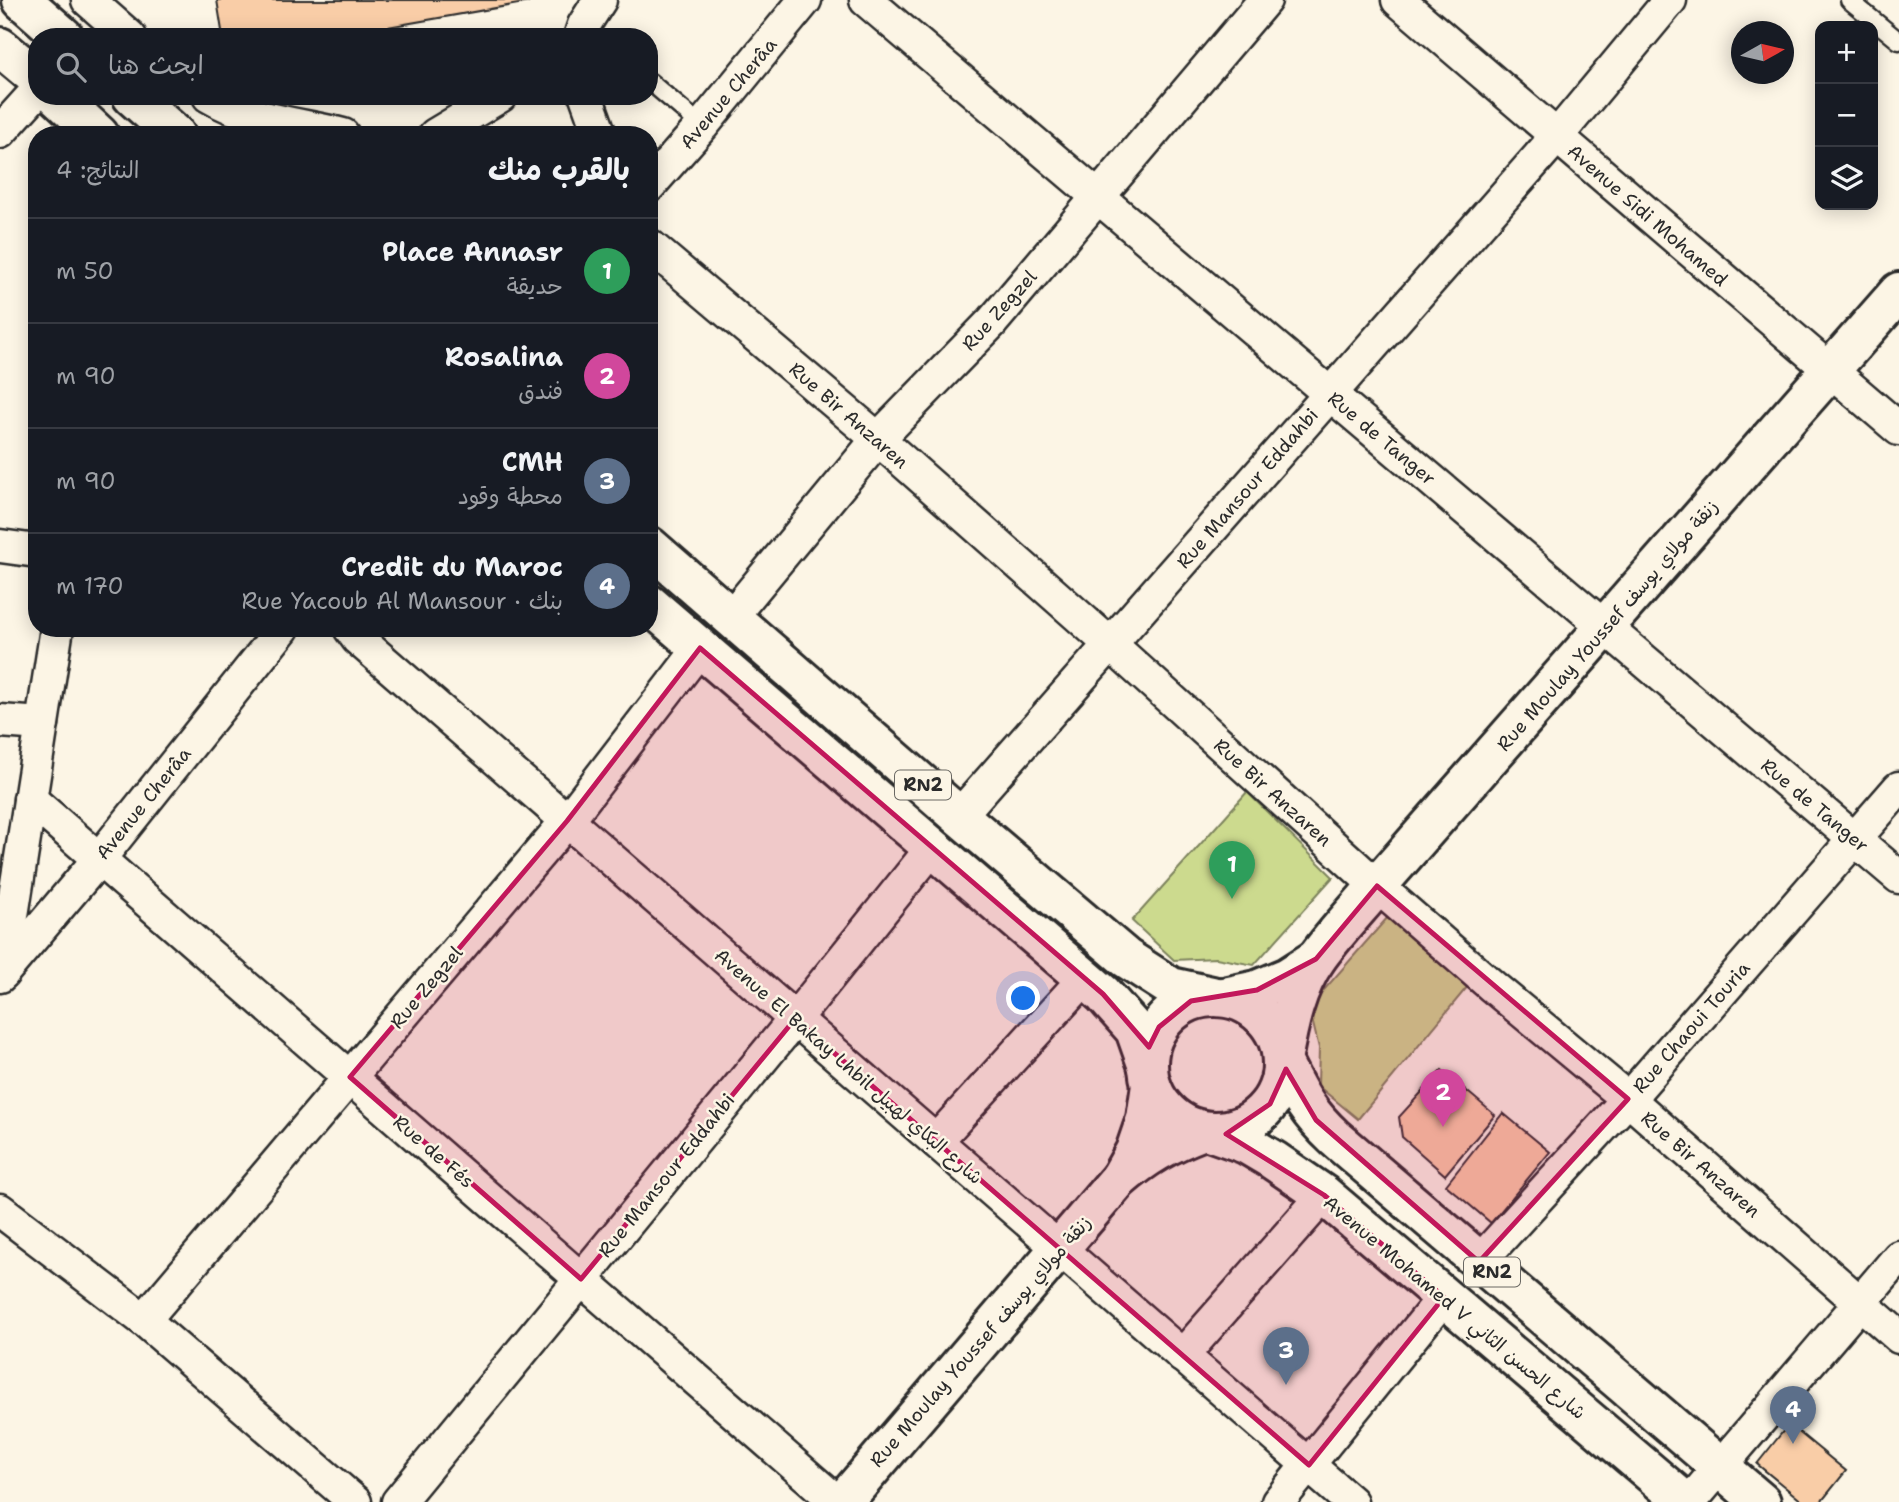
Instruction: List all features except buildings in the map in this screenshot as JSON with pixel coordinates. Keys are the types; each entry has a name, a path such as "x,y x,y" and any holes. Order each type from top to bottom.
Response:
{"main road":[{"path":"22,0 54,28"},
{"path":"0,47 28,70"},
{"path":"67,105 89,126"},
{"path":"142,105 166,126"},
{"name":"Rue Moulay Youssef زنقة مولاي يوسف","path":"1316,959 1377,886 1899,292"},
{"name":"RN2","path":"658,554 1126,958 1171,987 1242,1002 1258,1012 1279,1042 1282,1061 1300,1098 1316,1119 1355,1156 1760,1502"},
{"name":"Avenue Mohamed V شارع الحسن الثاني","path":"658,612 1103,994 1135,1030 1158,1101 1170,1115 1184,1125 1246,1144 1299,1176 1687,1502"},
{"path":"1118,1180 1135,1151 1146,1119 1150,1046 1158,1027 1173,1011 1191,1001 1257,990 1288,977 1316,959"},
{"path":"1118,1180 1171,1143 1207,1132 1234,1129 1254,1120 1270,1104 1280,1083 1286,1034 1294,1008 1316,959"},
{"name":"Rue Moulay Youssef زنقة مولاي يوسف","path":"840,1502 1118,1180"}],"street":[{"path":"88,0 120,28"},
{"name":"Avenue Cherâa","path":"658,176 805,0"},
{"name":"Rue de Tanger","path":"866,0 1899,877"},
{"name":"Rue Zegzel","path":"731,617 878,439 992,322 1265,0"},
{"name":"Avenue Sidi Mohamed","path":"1398,0 1899,429"},
{"name":"Rue Mansour Eddahbi","path":"959,816 1556,136 1670,0"},
{"path":"0,132 28,102"},
{"path":"226,105 301,126"},
{"path":"450,126 484,105"},
{"path":"589,105 597,126"},
{"name":"Rue Bir Anzaren","path":"658,253 878,439 1110,644 1377,886 1628,1099 1899,1336"},
{"path":"0,546 28,550"},
{"path":"1,980 56,637"},
{"name":"Avenue Cherâa","path":"1,980 276,637"},
{"name":"Avenue El Bakay Lhbil شارع البكاي لهبيل","path":"357,637 1351,1502"},
{"name":"Rue Zegzel","path":"144,1320 567,821 700,648"},
{"path":"0,721 42,724"},
{"name":"Rue Chaoui Touria","path":"1479,1262 1628,1099 1899,788"},
{"name":"Rue de Fés","path":"30,799 840,1502"},
{"name":"Rue Mansour Eddahbi","path":"398,1502 933,847"},
{"path":"936,1141 1085,978"},
{"path":"1182,1356 1324,1195"},
{"path":"0,1210 144,1320 355,1502"},
{"path":"1687,1502 1721,1468 1899,1257"},
{"path":"1278,1502 1444,1297"}],"lane":[{"path":"1849,0 1899,41"},
{"path":"658,89 702,126"}],"highlighted area":[{"path":"700,648 1103,994 1149,1047 1159,1027 1191,1001 1257,990 1316,959 1377,886 1628,1099 1479,1262 1316,1120 1286,1069 1270,1104 1226,1134 1324,1195 1444,1297 1309,1465 795,1019 581,1279 350,1077 567,821"}],"green space":[{"path":"1247,792 1333,877 1254,965 1216,958 1174,960 1132,921"},
{"path":"1388,917 1468,986 1358,1119 1318,1086 1319,1048 1309,1007"}],"place":[{"name":"Place Annasr","path":"1232,899"},
{"name":"Rosalina","path":"1443,1127"},
{"name":"CMH","path":"1286,1385"},
{"name":"Credit du Maroc","path":"1793,1444"}]}
